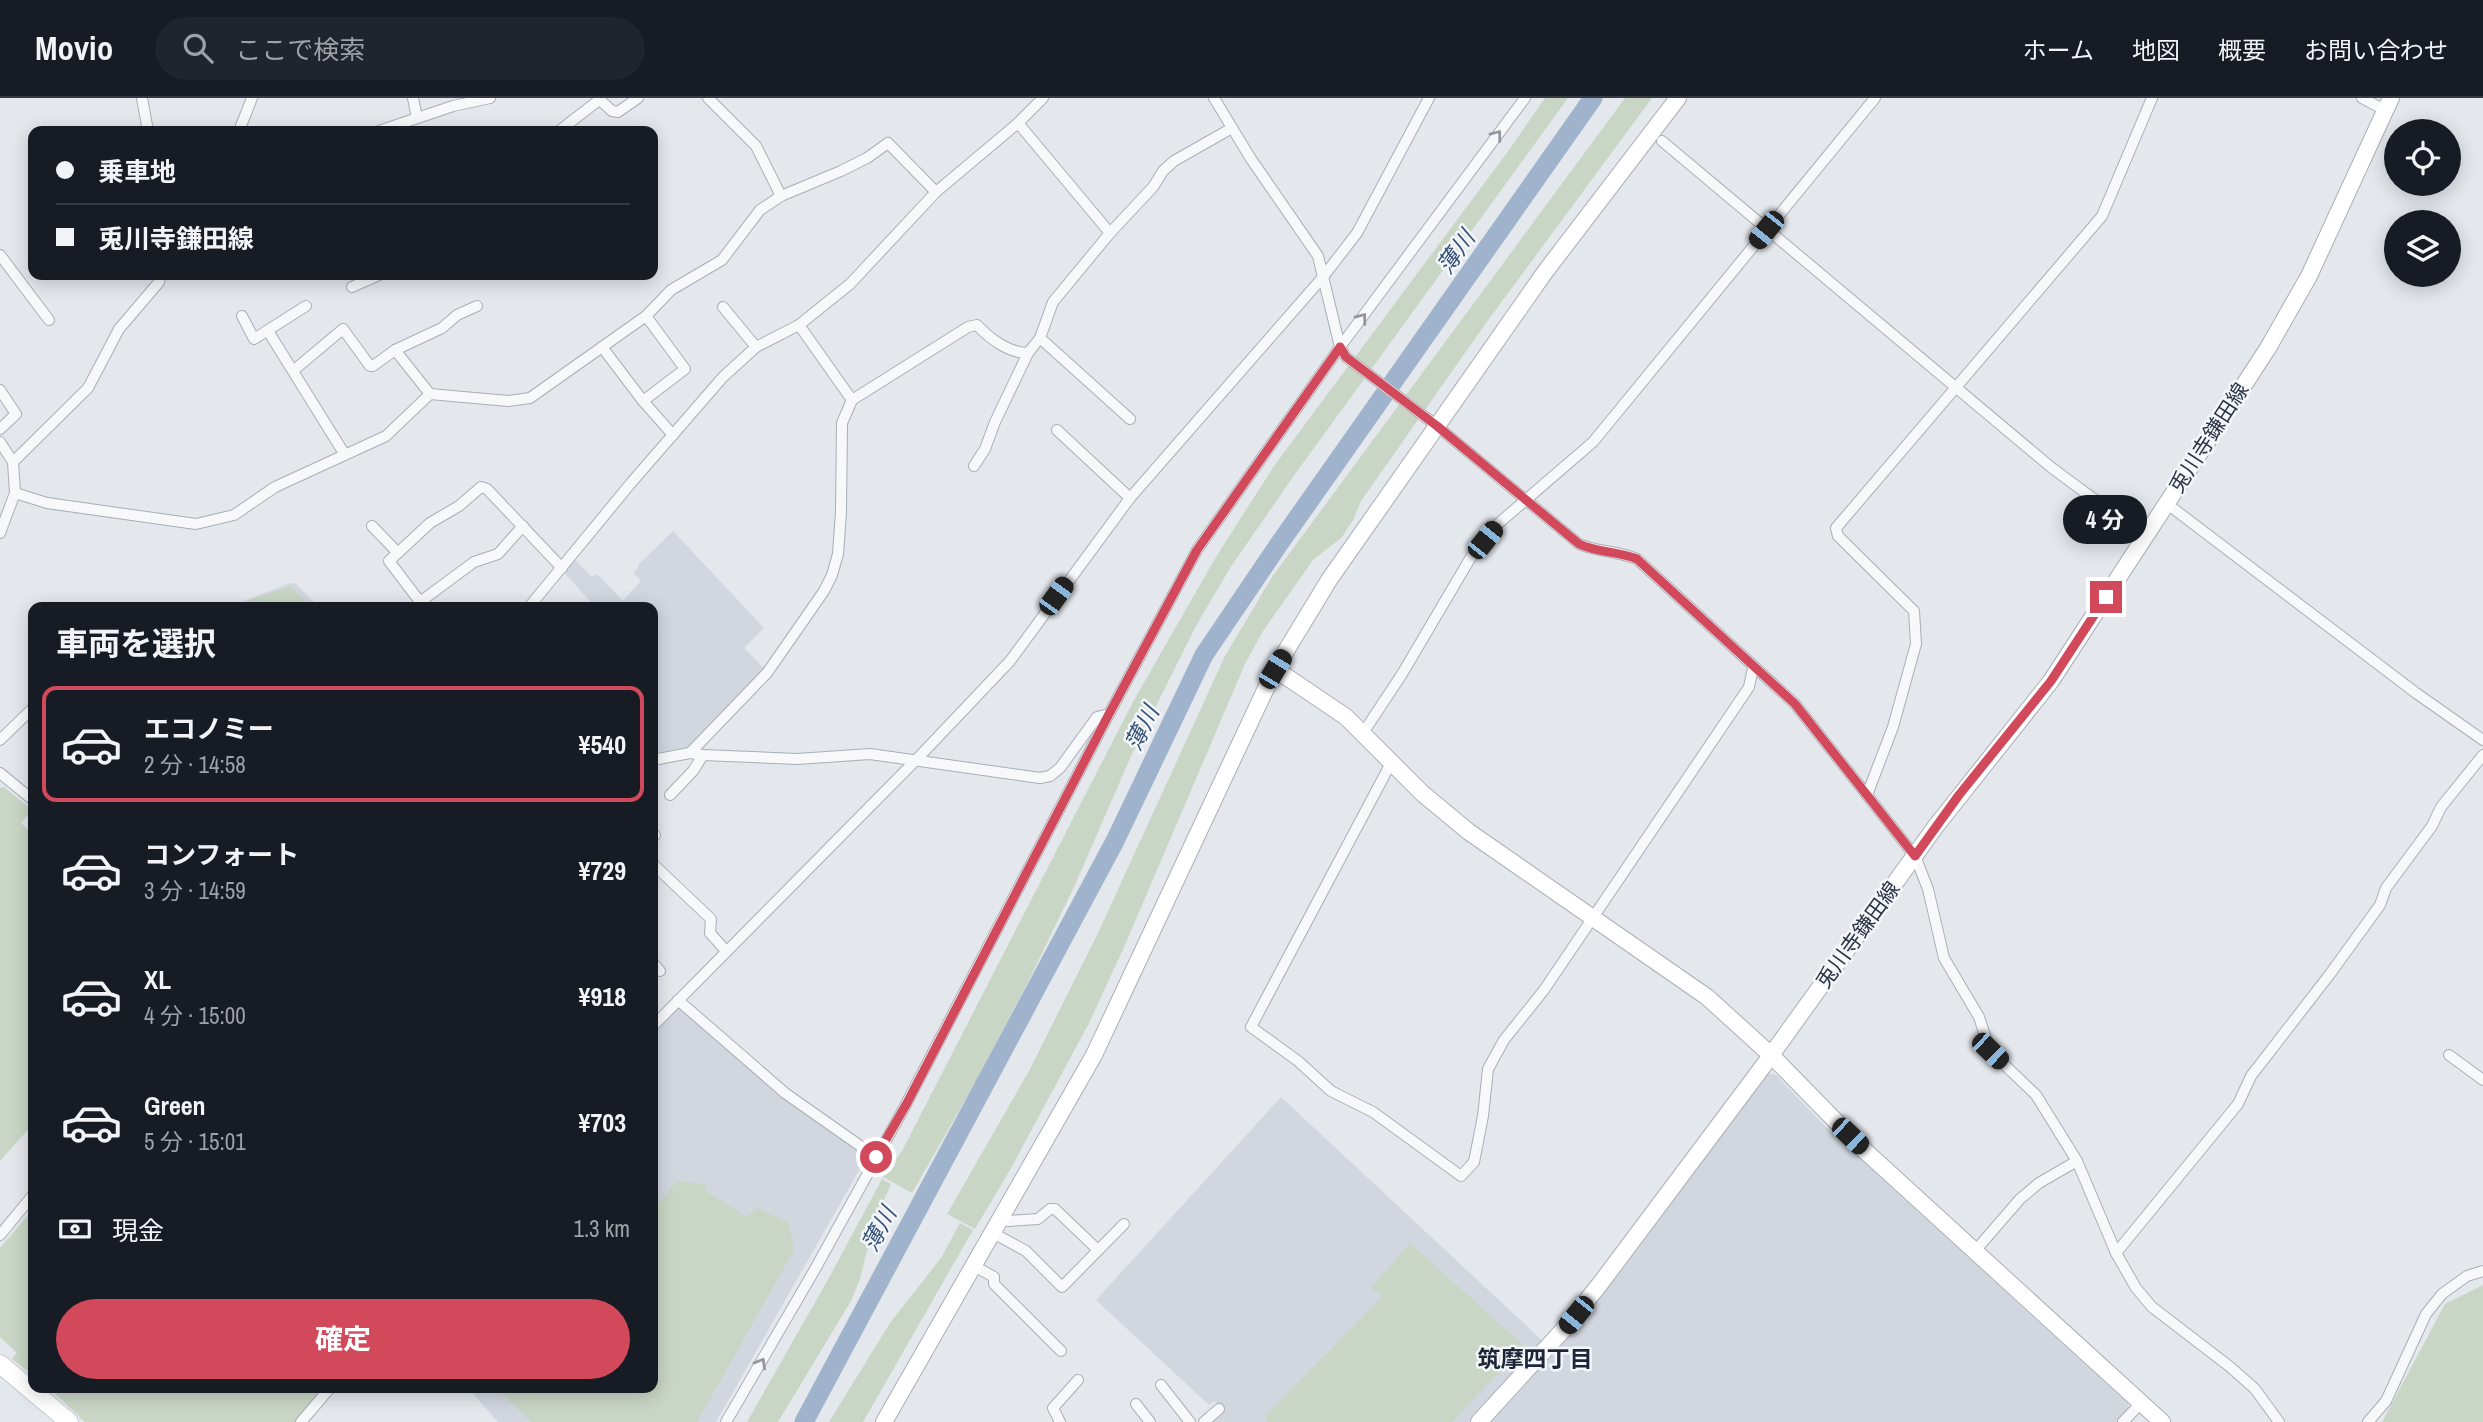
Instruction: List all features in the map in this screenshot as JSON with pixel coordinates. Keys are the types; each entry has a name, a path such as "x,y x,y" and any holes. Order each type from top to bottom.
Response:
{"main road":[{"path":"0,1364 28,1388"},
{"path":"34,1393 69,1422"}],"street":[{"path":"142,98 147,126"},
{"path":"241,126 252,98"},
{"path":"413,98 417,118"},
{"path":"394,126 453,106 490,98"},
{"path":"565,126 598,99 612,111 618,112 638,98"},
{"path":"708,98 756,146 781,196"},
{"path":"533,602 723,377 757,347 799,325 850,284 936,192 1018,123 1043,98"},
{"path":"1213,98 1318,256 1343,352 1579,544 1591,550 1625,554 1637,559 1795,704 1915,856 1928,889 1944,958 1979,1017 1990,1051 2036,1095 2077,1161 2116,1254 2136,1288 2151,1307 2229,1366 2255,1390 2279,1422"},
{"path":"658,1021 1010,661 1130,498 1323,277 1357,233 1429,98"},
{"path":"726,1422 814,1271 913,1091 1197,550 1525,98"},
{"path":"890,1420 1094,1055 1275,669 1329,580 1433,423 1568,239 1654,140 1657,125 1678,98"},
{"path":"1363,733 1402,674 1471,557 1499,523 1593,442 1875,98"},
{"path":"1867,796 1894,727 1916,644 1914,611 1838,536 1836,528 2102,216 2152,98"},
{"path":"2362,98 2388,104"},
{"name":"兎川寺鎌田線","path":"1479,1422 1593,1294 1771,1055 1959,795 2051,681 2268,348 2309,276 2388,104"},
{"path":"1018,123 1110,233"},
{"path":"974,466 985,449 1028,353 1040,338 1053,302 1110,233 1153,187 1163,171 1174,161 1232,128"},
{"path":"1654,140 1956,386 2052,468 2144,536"},
{"path":"15,494 47,503 196,524 234,515 275,487 391,432 430,394 508,401 530,398 646,316 671,290 722,260 761,210 781,196 867,158 888,143 936,192"},
{"path":"0,255 49,320"},
{"path":"13,462 88,388 119,330 159,280"},
{"path":"352,287 368,280"},
{"path":"242,316 254,339 306,306"},
{"path":"293,370 343,329 370,366 373,366 395,350 442,328 457,315 477,306"},
{"path":"723,307 757,347"},
{"path":"643,401 685,369 646,316"},
{"path":"799,325 852,400"},
{"path":"690,752 767,673 824,591 832,575 838,554 841,512 842,423 852,400 968,327 977,325 1003,346 1020,353 1028,353"},
{"path":"268,331 345,455"},
{"path":"1040,338 1130,419"},
{"path":"602,347 673,435"},
{"path":"395,350 430,394"},
{"path":"0,390 16,414 0,429"},
{"path":"1057,430 1130,498"},
{"path":"0,442 13,462 15,494 0,533"},
{"path":"420,602 389,561 430,523 459,506 481,487 488,489 562,568"},
{"path":"2166,503 2416,693 2483,740"},
{"path":"372,526 398,553"},
{"path":"426,602 474,562 498,554 523,526"},
{"path":"1391,763 1251,1027 1331,1091 1373,1112 1461,1176 1474,1162 1480,1137 1488,1069 1504,1040 1544,990 1592,915 1749,687 1754,668"},
{"path":"1275,669 1327,702 1469,832 1707,997 1771,1055 1845,1132 2162,1422"},
{"path":"0,740 28,713"},
{"path":"658,759 690,752 703,755 797,759 870,754 1040,778 1050,776 1060,768 1097,717 1109,714"},
{"path":"670,795 703,755"},
{"path":"2116,1254 2238,1104 2250,1076 2330,974 2380,905 2386,888 2432,826 2441,807 2483,755"},
{"path":"0,773 28,796"},
{"path":"658,869 711,919 710,933 726,951"},
{"path":"678,1000 785,1093 876,1157"},
{"path":"2449,1055 2483,1080"},
{"path":"1975,1251 2021,1199 2039,1184 2077,1161"},
{"path":"0,1235 28,1201"},
{"path":"997,1226 1008,1221 1038,1219 1050,1209 1055,1209 1098,1250"},
{"path":"997,1226 1062,1287 1124,1224"},
{"path":"974,1266 994,1277 994,1284 1061,1351"},
{"path":"2368,1422 2386,1401 2426,1314 2442,1294 2467,1276 2483,1271"},
{"path":"1060,1422 1053,1408 1078,1380"},
{"path":"1161,1385 1190,1422"},
{"path":"301,1422 326,1393"},
{"path":"2123,1422 2141,1403"},
{"path":"1136,1404 1150,1422"},
{"path":"1204,1422 1219,1409"}],"shaded area":[{"path":"673,531 764,628 744,648 767,671 693,746 658,753 658,602 591,602 563,571 574,559 592,577 597,574 623,601 641,581 633,573"},
{"path":"290,583 296,584 314,602 242,602"},
{"path":"677,1006 796,1105 857,1148 866,1158 716,1422 498,1422 472,1393 658,1393 658,1026"},
{"path":"1764,1073 1776,1075 1822,1123 2128,1403 2129,1411 2118,1422 1488,1422"},
{"path":"1281,1097 1546,1344 1473,1422 1209,1422 1224,1412 1214,1401 1209,1405 1096,1300"}],"green space":[{"path":"1545,98 1568,98 1293,477 1230,568 1196,626 1132,754 1074,887 1028,982 976,1081 912,1193 883,1177 902,1151 1134,700 1216,557 1274,466"},
{"path":"1625,98 1652,98 1486,323 1361,501 1342,537 1313,560 1263,631 1245,664 1089,1023 1010,1170 975,1229 947,1214 1029,1071 1098,933 1225,656 1272,577"},
{"path":"290,586 306,602 246,602"},
{"path":"4,787 28,807 28,815 21,823 28,829 28,1130 0,1161 0,788"},
{"path":"882,1179 891,1184 874,1223 860,1279 851,1301 778,1422 747,1422 830,1276"},
{"path":"677,1181 708,1185 704,1190 747,1217 757,1208 789,1223 794,1250 697,1422 531,1422 501,1393 658,1393 658,1204"},
{"path":"28,1215 28,1371 12,1359 17,1353 0,1337 0,1248"},
{"path":"960,1223 973,1230 863,1422 829,1422 890,1323 941,1258"},
{"path":"1410,1243 1524,1346 1452,1422 1267,1422 1266,1415 1382,1297 1371,1287"},
{"path":"2483,1285 2483,1422 2382,1422 2445,1304"},
{"path":"54,1393 320,1393 296,1422 85,1422"}],"waterway":[{"name":"薄川","path":"804,1422 1115,841 1204,655 1593,98"}],"district":[{"name":"筑摩四丁目","path":"1535,1359"}],"route":[{"path":"876,1157 907,1103 1197,550 1340,347 1346,357 1437,426 1579,544 1591,550 1625,554 1637,559 1795,704 1915,856 1959,795 2051,681 2106,597"}]}
